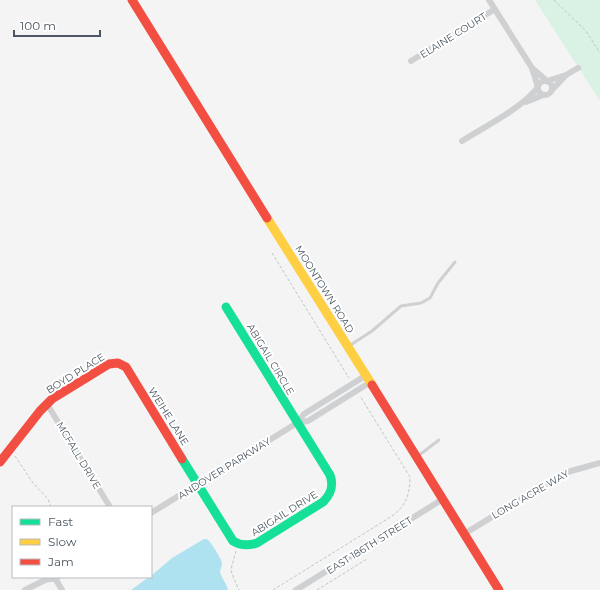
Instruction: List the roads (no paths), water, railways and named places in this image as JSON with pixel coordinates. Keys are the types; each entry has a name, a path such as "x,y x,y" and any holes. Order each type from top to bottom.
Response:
{"street":[{"name":"MOONTOWN ROAD","path":"132,0 499,590"},
{"path":"489,0 532,68 538,87 538,92 543,95"},
{"name":"ELAINE COURT","path":"411,61 495,9"},
{"path":"532,68 551,84 552,90"},
{"path":"462,141 522,103 549,94 566,76 578,68"},
{"path":"522,103 540,83 566,76"},
{"name":"ABIGAIL CIRCLE","path":"226,307 297,423"},
{"name":"BOYD PLACE","path":"0,462 47,404 56,396 106,365 118,362"},
{"name":"WEIHE LANE","path":"118,362 126,368 198,484"},
{"name":"ANDOVER PARKWAY","path":"152,512 297,423 304,414 353,384 367,379"},
{"name":"ANDOVER PARKWAY","path":"297,423 308,421 357,390 367,379"},
{"name":"MCFALL DRIVE","path":"47,404 109,506"},
{"name":"ABIGAIL DRIVE","path":"198,484 233,541 249,546 257,543 323,502 332,490 332,479 297,423"},
{"name":"LONG ACRE WAY","path":"464,534 564,473 600,463"},
{"name":"EAST 186TH STREET","path":"296,590 443,499"},
{"path":"25,590 45,580 57,578 62,590"}],"lane":[{"path":"347,347 372,331 401,306 420,303 430,298 438,284 456,262"},
{"path":"416,457 439,440"}],"water":[{"path":"204,539 207,539 220,558 222,563 220,572 228,590 131,590 148,578 152,578 152,575 172,558"}]}
